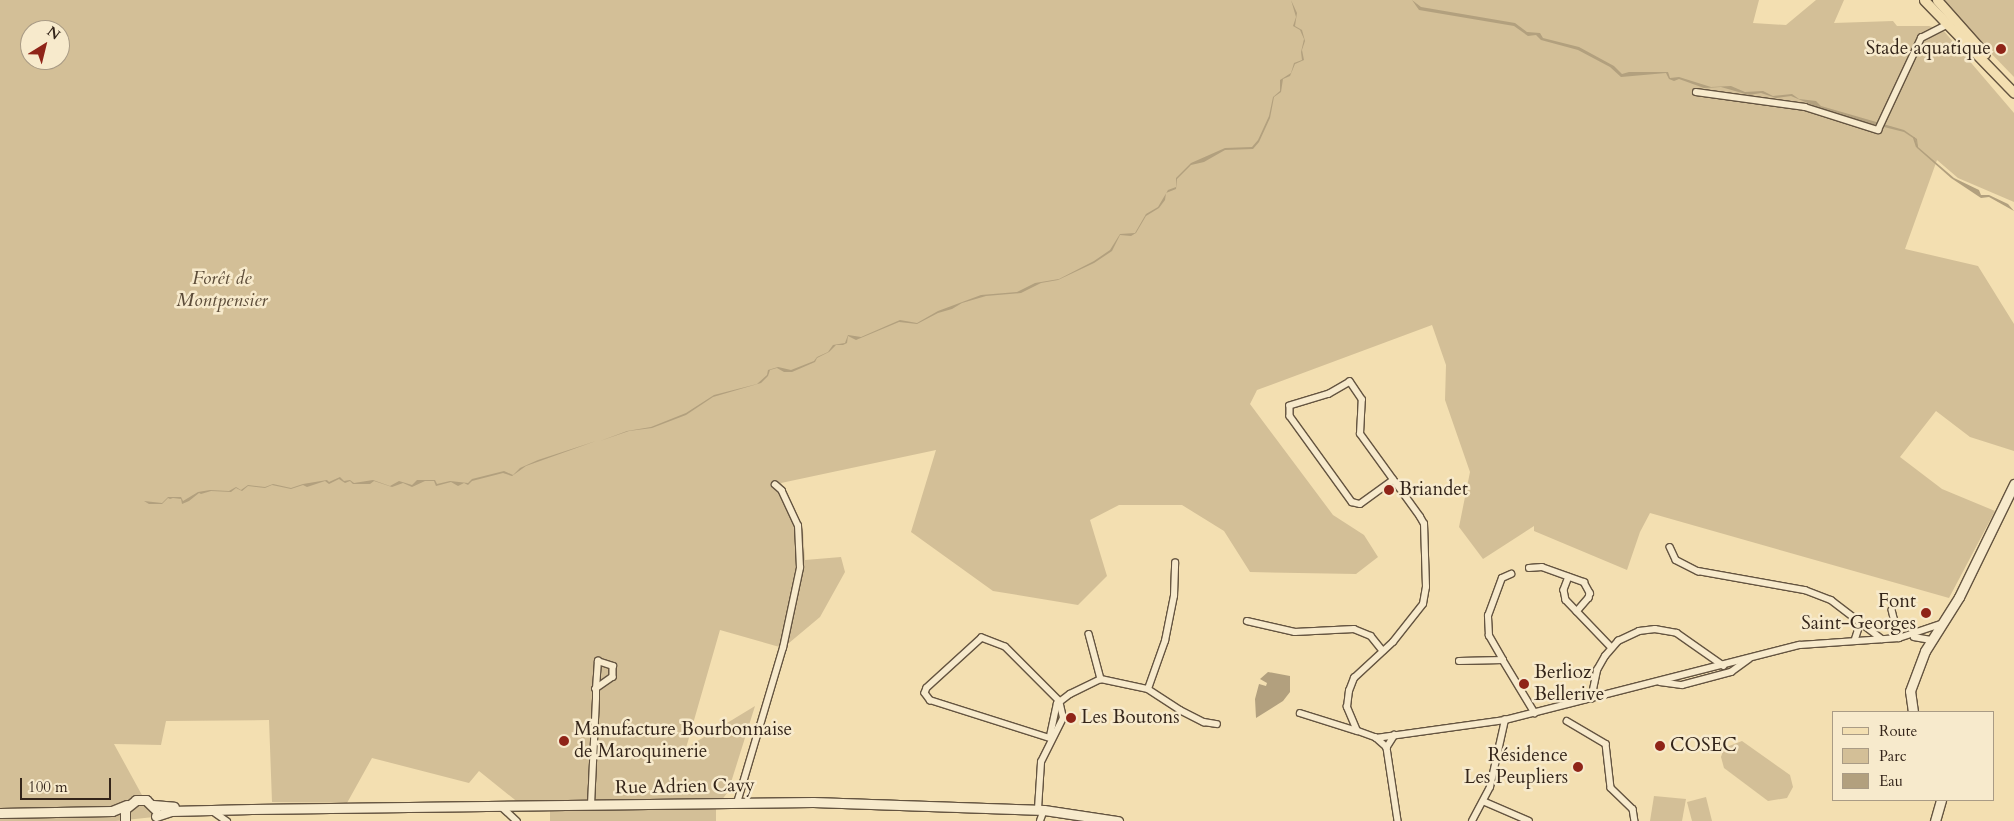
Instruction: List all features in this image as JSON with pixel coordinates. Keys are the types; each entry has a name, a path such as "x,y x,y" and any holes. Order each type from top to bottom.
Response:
{"main road":[{"path":"1924,0 1951,23 2014,85"},
{"path":"1937,0 1951,23 2014,93"},
{"path":"1913,711 1910,698 1912,684 1931,640 1959,597 2014,484"},
{"name":"Rue Adrien Cavy","path":"112,810 141,799 153,805 252,809 503,808 813,802 1041,809 1118,821"},
{"path":"1935,821 1941,801"},
{"path":"0,813 112,810 124,819 127,805"},
{"path":"153,805 156,818"},
{"name":"Rue Adrien Cavy","path":"156,818 171,811 214,812 229,818 252,809"}],"street":[{"path":"1696,92 1805,106 1873,130 1882,125 1921,38 1951,23"},
{"path":"1357,731 1348,707 1349,691 1354,678 1416,617 1426,594 1424,524 1393,480 1360,434 1362,400 1350,382 1328,394 1293,403 1288,410 1290,416 1352,502 1360,504 1393,480"},
{"path":"737,803 783,648 800,568 798,526 782,491 775,485"},
{"path":"1670,547 1676,560 1698,571 1761,581 1822,596 1840,605 1863,626 1882,639"},
{"path":"1148,689 1165,641 1174,596 1174,563"},
{"path":"1529,568 1542,567 1584,582 1590,593 1586,602 1577,612"},
{"path":"1511,574 1502,578 1488,616 1489,636 1534,713"},
{"path":"1569,577 1564,595 1577,612 1612,648"},
{"path":"1892,610 1900,638"},
{"path":"1247,622 1295,632 1354,629 1371,636 1383,651"},
{"path":"1376,738 1505,720 1724,666 1800,645 1858,639 1900,638 1912,636 1941,624"},
{"path":"1858,639 1863,626"},
{"path":"1591,699 1598,670 1612,648 1639,631 1665,630 1688,639 1724,666"},
{"path":"1089,634 1101,680"},
{"path":"1912,636 1931,640"},
{"path":"978,639 1005,647 1059,701 1063,718 1050,738 927,698 927,688 978,639"},
{"path":"1658,681 1682,685 1731,672 1749,659"},
{"path":"1459,661 1503,660"},
{"path":"591,806 596,689 598,661 613,666 613,677 596,689"},
{"path":"1040,821 1038,772 1050,738 1055,708 1059,701 1101,680 1148,689 1180,710 1204,722 1217,724"},
{"path":"1300,713 1376,738 1388,748"},
{"path":"1472,821 1490,787 1505,720"},
{"path":"1567,721 1606,744 1612,788 1633,809 1635,821"},
{"path":"1396,735 1388,748 1398,821"},
{"path":"1482,801 1529,821"},
{"path":"503,808 517,821"}],"green space":[{"name":"Forêt de Montpensier","path":"0,0 1759,0 1753,23 1786,25 1816,0 1844,0 1834,23 1893,21 1897,26 1929,26 1943,30 2014,113 2014,202 1958,178 1937,160 1905,249 1978,266 2014,324 2014,451 1970,437 1936,411 1900,457 1942,489 1995,511 1949,598 1650,513 1640,532 1627,570 1534,531 1534,526 1483,559 1459,527 1470,472 1445,400 1446,365 1432,325 1257,390 1250,404 1333,515 1364,535 1378,557 1356,574 1250,572 1224,531 1182,505 1119,505 1090,520 1107,576 1078,605 993,591 911,532 936,450 781,483 803,530 805,560 841,557 845,572 820,617 783,648 720,630 686,748 755,706 728,792 716,807 716,821 550,821 550,811 530,812 479,771 469,783 372,758 347,803 272,802 269,720 166,721 161,745 114,744 154,817 116,821 0,821"},
{"name":"Stade aquatique","path":"1942,0 2014,0 2014,77 1956,17"},
{"path":"1742,741 1790,775 1793,787 1787,798 1768,801 1724,768 1721,757 1724,748"},
{"path":"1654,796 1686,799 1682,821 1650,821"},
{"path":"1706,797 1712,821 1692,821 1687,802"}],"water":[{"path":"1291,0 1297,13 1295,26 1302,30 1305,41 1302,50 1304,60 1295,64 1290,76 1283,79 1281,92 1274,97 1270,118 1259,142 1253,149 1225,150 1204,162 1191,165 1177,179 1176,189 1166,193 1168,190 1176,187 1176,178 1191,163 1225,148 1252,147 1258,140 1269,116 1273,97 1280,91 1280,80 1291,73 1294,63 1302,60 1301,52 1304,39 1300,30 1293,26 1296,17"},
{"path":"1412,0 1421,7 1515,23 1527,32 1540,33 1543,38 1579,47 1614,66 1622,74 1629,72 1668,72 1670,78 1679,77 1711,87 1731,86 1745,92 1763,91 1773,96 1792,94 1799,99 1816,101 1821,106 1904,130 1917,139 1918,147 1954,178 1979,190 1981,195 1989,195 2008,204 2014,211 1989,197 1981,198 1951,178 1917,148 1916,140 1904,132 1836,115 1791,96 1776,98 1761,93 1749,95 1721,87 1704,88 1679,79 1674,81 1669,79 1666,73 1621,77 1610,67 1578,50 1541,40 1536,35 1528,36 1514,26 1419,10"},
{"path":"1166,194 1165,200 1159,208 1146,216 1136,233 1131,236 1120,235 1112,251 1094,263 1058,280 1041,283 1021,293 986,296 962,303 917,324 899,322 856,340 848,336 847,343 836,345 829,352 817,358 815,362 792,372 784,372 777,368 770,370 768,376 761,383 713,397 686,415 652,428 629,431 600,441 627,431 651,427 686,413 714,395 757,384 767,375 768,370 778,367 791,370 814,361 817,357 828,352 833,345 845,343 848,335 861,337 900,320 917,323 938,311 981,295 1017,292 1035,283 1059,279 1094,261 1110,250 1120,234 1135,233 1146,214 1158,207"},
{"path":"596,441 526,466 512,476 503,473 472,481 468,485 464,483 458,486 451,482 436,486 434,481 425,481 412,487 403,483 392,487 374,481 370,484 353,484 350,481 345,483 339,479 329,484 325,481 307,487 303,485 291,489 272,485 265,488 248,486 242,491 236,488 231,492 211,491 199,493 182,504 181,499 173,498 168,498 162,504 149,504 144,501 162,503 168,497 181,497 183,501 198,492 210,490 229,491 236,487 241,490 248,485 265,487 273,484 291,488 303,484 327,480 329,482 340,477 344,481 350,480 354,483 373,480 390,486 399,481 412,485 417,480 435,480 437,484 450,481 468,483 472,479 504,471 513,475 520,468 538,460"},
{"path":"1268,672 1290,676 1290,692 1283,701 1256,718 1255,699 1259,684 1266,686 1267,683 1260,679"}],"waterway":[{"path":"1914,138 1917,147"}],"place":[{"name":"Stade aquatique","path":"2001,49"},
{"name":"Briandet","path":"1389,490"},
{"name":"Font Saint-Georges","path":"1926,613"},
{"name":"Berlioz Bellerive","path":"1524,684"},
{"name":"Les Boutons","path":"1071,718"},
{"name":"Manufacture Bourbonnaise de Maroquinerie","path":"564,741"},
{"name":"COSEC","path":"1660,746"},
{"name":"Résidence Les Peupliers","path":"1578,767"}]}
